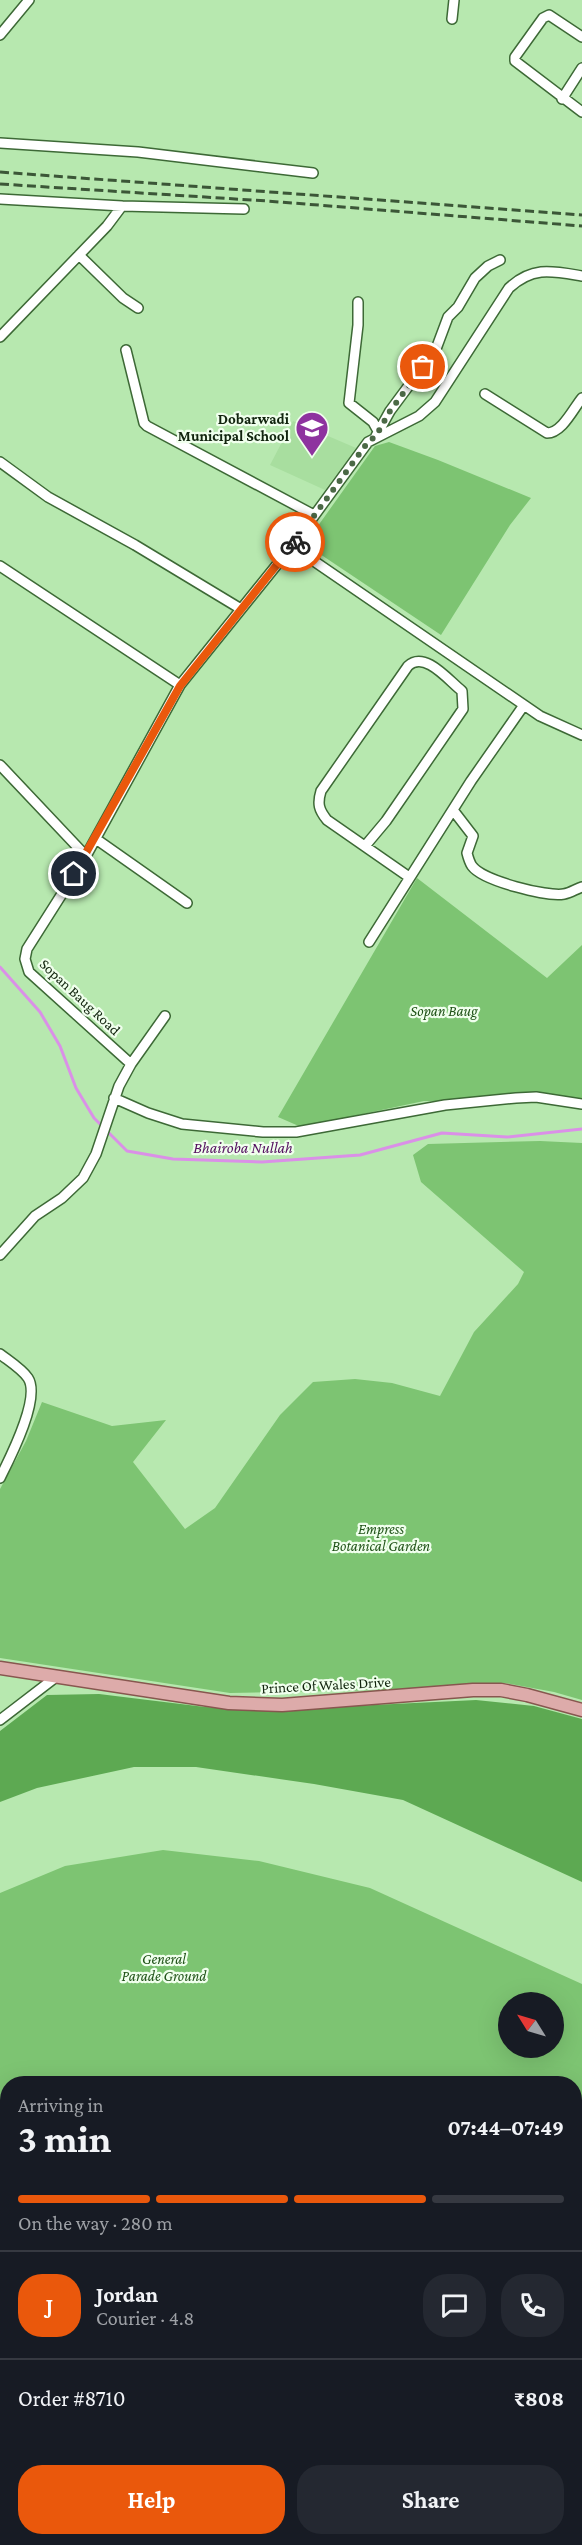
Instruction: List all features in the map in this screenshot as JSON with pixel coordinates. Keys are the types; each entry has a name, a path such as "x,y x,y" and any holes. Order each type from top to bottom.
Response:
{"main road":[{"name":"Prince Of Wales Drive","path":"0,1668 229,1702 282,1705 473,1690 501,1690 582,1710"}],"street":[{"path":"0,35 28,0"},
{"path":"452,19 454,0"},
{"path":"582,37 549,15 543,18 515,57 518,65 582,112"},
{"path":"562,99 582,68"},
{"path":"0,143 138,153 313,173"},
{"path":"0,199 122,206 244,209"},
{"path":"0,337 107,226 122,206"},
{"path":"79,255 123,298 138,308"},
{"path":"377,434 390,411 436,349 448,316 458,307 475,278 488,266 500,260"},
{"name":"Sopan Baug Road","path":"131,1064 28,972 27,949 96,839 180,686 292,546 368,442 377,434 418,416 435,402 509,288 520,278 536,272 552,271 582,276"},
{"path":"358,302 358,325 349,403 373,422 377,434"},
{"path":"126,350 144,423 147,426 314,515"},
{"path":"485,394 546,433 559,429 582,398"},
{"path":"0,462 48,497 135,545 241,609"},
{"path":"292,546 409,624 454,658 540,716 582,735"},
{"path":"0,566 180,686"},
{"path":"441,674 454,658"},
{"path":"365,846 386,821 464,709 462,691 421,660 413,661 408,666 321,791 318,800 319,810 323,815 365,846 410,877"},
{"path":"369,942 453,810 524,705"},
{"path":"0,765 86,856"},
{"path":"453,810 473,836 467,854 472,867 496,879 546,894 564,894 582,887"},
{"path":"96,839 187,903"},
{"path":"0,1255 35,1216 72,1190 83,1178 96,1154 114,1098 131,1064 165,1016"},
{"path":"114,1098 148,1113 182,1124 262,1132 296,1132 445,1104 536,1097 582,1104"},
{"path":"0,1354 28,1378 33,1390 13,1452 0,1478"},
{"path":"0,1720 56,1677"}],"shaded area":[{"name":"Dobarwadi Municipal School","path":"293,421 356,448 325,490 270,465"},
{"path":"99,1694 205,1707 271,1710 476,1700 534,1706 582,1719 582,1882 403,1800 196,1767 134,1767 37,1788 0,1802 0,1731 47,1695"}],"green space":[{"path":"389,442 531,498 510,525 441,635 305,544 375,446"},
{"name":"Sopan Baug","path":"417,878 547,978 582,945 582,1102 532,1096 466,1102 424,1101 301,1127 278,1117"},
{"name":"Empress Botanical Garden","path":"540,1141 582,1143 582,1700 506,1683 388,1690 230,1693 0,1658 0,1489 26,1441 42,1402 112,1426 166,1420 133,1462 185,1529 215,1508 280,1415 313,1382 355,1379 392,1383 440,1396 474,1332 518,1284 524,1272 421,1182 413,1155 428,1144"},
{"name":"General Parade Ground","path":"163,1850 259,1861 370,1888 582,1984 582,2076 0,2076 0,1893 65,1866"}],"waterway":[{"name":"Bhairoba Nullah","path":"0,967 40,1012 60,1046 76,1088 94,1118 127,1151 173,1159 262,1162 360,1155 442,1133 507,1137 582,1129"}],"railway":[{"path":"0,172 582,215"},
{"path":"0,184 267,201 582,226"}],"way so far":[{"path":"295,542 368,442 376,436 390,411 423,367"}],"place":[{"name":"Dobarwadi Municipal School","path":"312,457"}],"route":[{"path":"74,874 180,686 295,542"}]}
